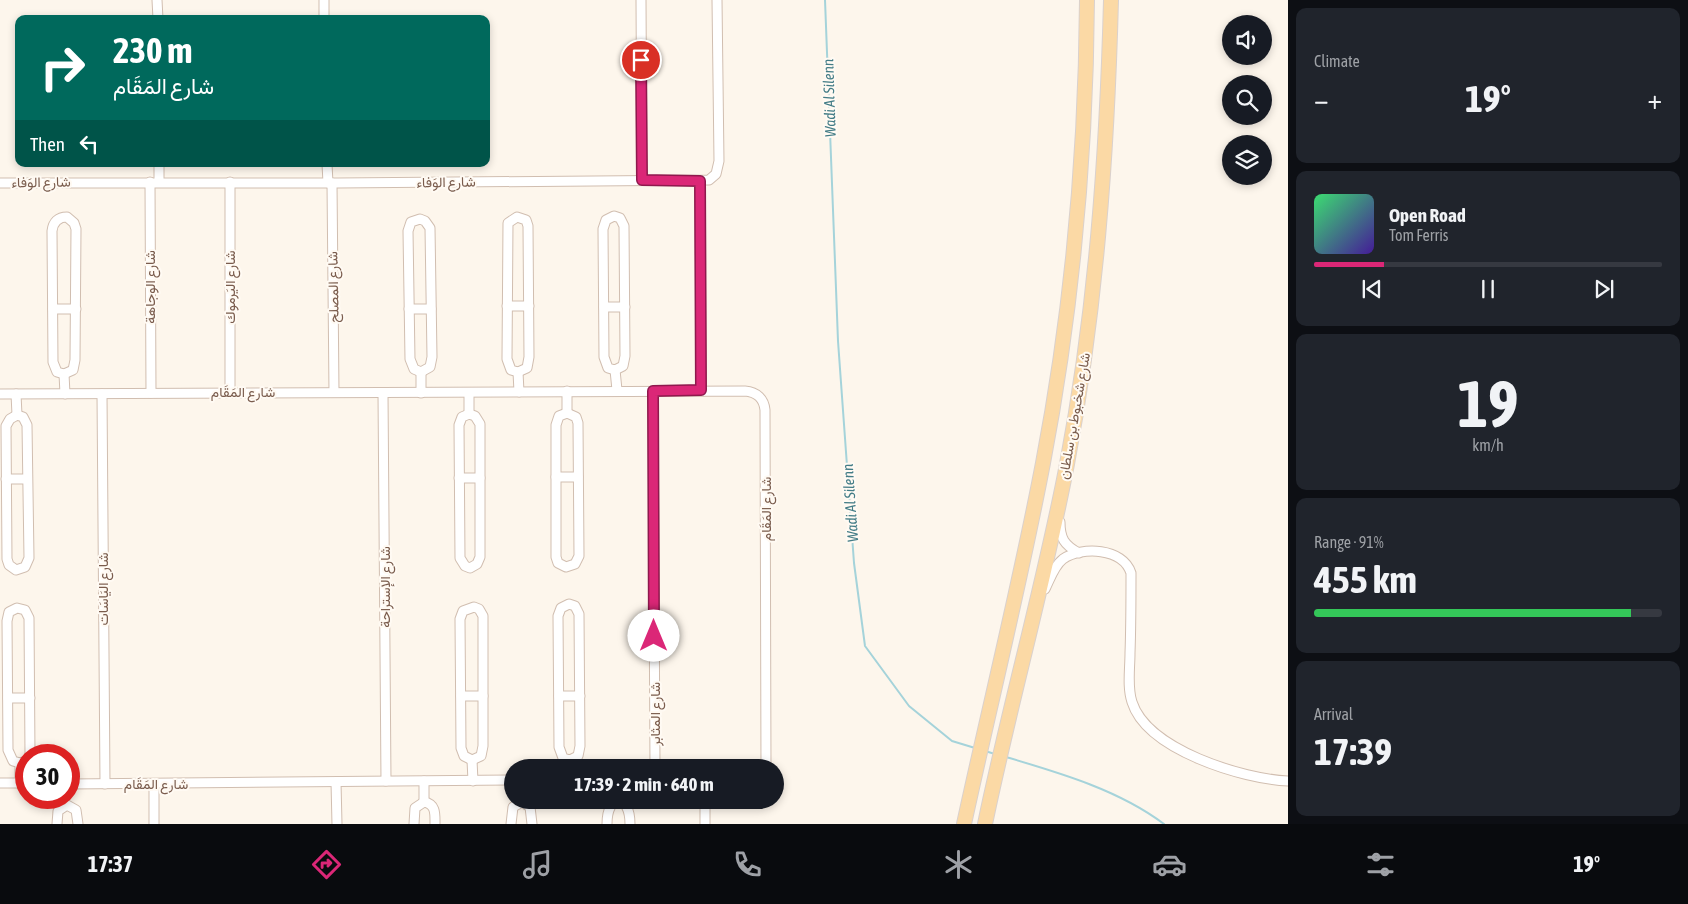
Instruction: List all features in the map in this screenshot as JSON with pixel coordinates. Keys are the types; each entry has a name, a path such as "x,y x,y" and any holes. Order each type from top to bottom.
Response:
{"main road":[{"name":"شارع شخبوط بن سلطان","path":"964,824 1044,461 1066,316 1082,153 1087,0"},
{"name":"شارع شخبوط بن سلطان","path":"985,824 1037,607 1060,498 1086,347 1101,220 1108,102 1111,0"}],"street":[{"path":"157,0 158,15"},
{"path":"324,0 324,15"},
{"path":"641,0 642,180"},
{"path":"701,390 700,181 713,177 719,166 717,0"},
{"name":"شارع الوجاهة","path":"151,393 155,182 158,167"},
{"path":"324,167 328,182"},
{"path":"327,167 328,182"},
{"name":"شارع الوَفاء","path":"0,183 700,181"},
{"name":"شارع اليَرموك","path":"230,182 230,392"},
{"name":"شارع المصلح","path":"328,182 334,392"},
{"path":"614,216 620,218 624,226 625,307 625,363 621,368 615,370 608,368 604,357 604,306 603,229 606,220 614,216"},
{"path":"64,217 72,220 76,226 75,364 71,372 64,374 58,372 53,362 53,309 52,230 55,221 64,217"},
{"path":"517,217 526,220 528,226 529,306 529,365 524,370 518,372 509,367 507,359 507,306 507,226 512,218 517,217"},
{"path":"420,219 426,221 430,228 432,361 430,368 421,372 414,369 410,363 409,309 408,231 411,222 420,219"},
{"path":"507,306 529,306"},
{"path":"604,306 625,307"},
{"path":"53,309 76,309"},
{"path":"409,309 431,309"},
{"path":"615,370 616,390"},
{"path":"421,372 421,393"},
{"path":"518,372 519,392"},
{"path":"64,374 65,394"},
{"name":"شارع المَقَام","path":"0,394 230,392 469,393 616,390 749,391 758,396 764,406 766,759"},
{"path":"567,391 567,413"},
{"name":"شارع المثابر","path":"653,391 655,759"},
{"name":"شارع الإستراحة","path":"384,393 386,781"},
{"path":"469,393 469,414"},
{"path":"16,394 17,415"},
{"name":"شارع اليَاسَات","path":"102,394 105,784"},
{"path":"469,414 478,418 480,424 480,560 470,568 465,566 460,558 459,478 459,425 462,417 469,414"},
{"path":"562,414 574,414 578,420 578,477 578,559 575,564 566,567 560,565 556,557 557,422 562,414"},
{"path":"17,415 26,422 28,558 25,567 16,570 9,565 7,559 6,426 10,419 17,415"},
{"path":"556,477 578,477"},
{"path":"459,478 480,478"},
{"path":"6,479 27,479"},
{"path":"1060,498 1061,538 1070,548 1079,553"},
{"path":"1037,607 1058,564 1066,557 1079,553 1115,554 1126,562 1129,568 1131,605 1130,693 1135,710 1146,724 1187,753 1222,769 1246,776 1288,781"},
{"path":"564,759 559,748 558,613 563,606 569,604 575,606 580,614 580,750 575,759"},
{"path":"471,606 479,609 483,616 483,750 481,756 472,760 464,756 461,751 461,616 463,610 471,606"},
{"path":"15,761 13,761 8,750 7,617 12,610 19,608 27,612 29,618 30,744"},
{"path":"461,696 483,696"},
{"path":"559,696 580,696"},
{"path":"8,698 30,698"},
{"path":"472,760 472,781"},
{"name":"شارع المَقَام","path":"80,784 504,780"},
{"path":"424,781 424,802"},
{"path":"336,782 337,824"},
{"path":"0,783 15,783"},
{"path":"154,784 154,824"},
{"path":"414,824 415,808 424,802 431,804 435,810 435,824"},
{"path":"57,824 60,809"},
{"path":"75,809 78,824"},
{"path":"511,824 513,809"},
{"path":"530,809 532,824"},
{"path":"607,824 608,809"},
{"path":"628,809 630,824"},
{"path":"705,809 705,824"}],"waterway":[{"name":"Wadi Al Silenn","path":"825,0 838,341 854,563 865,646 909,706 952,741 975,748"},
{"name":"Wadi Al Silenn","path":"985,751 995,754"},
{"name":"Wadi Al Silenn","path":"1006,757 1068,776 1108,792 1128,801 1164,824"}],"route":[{"path":"641,60 642,180 700,181 701,390 653,391 654,636"}]}
